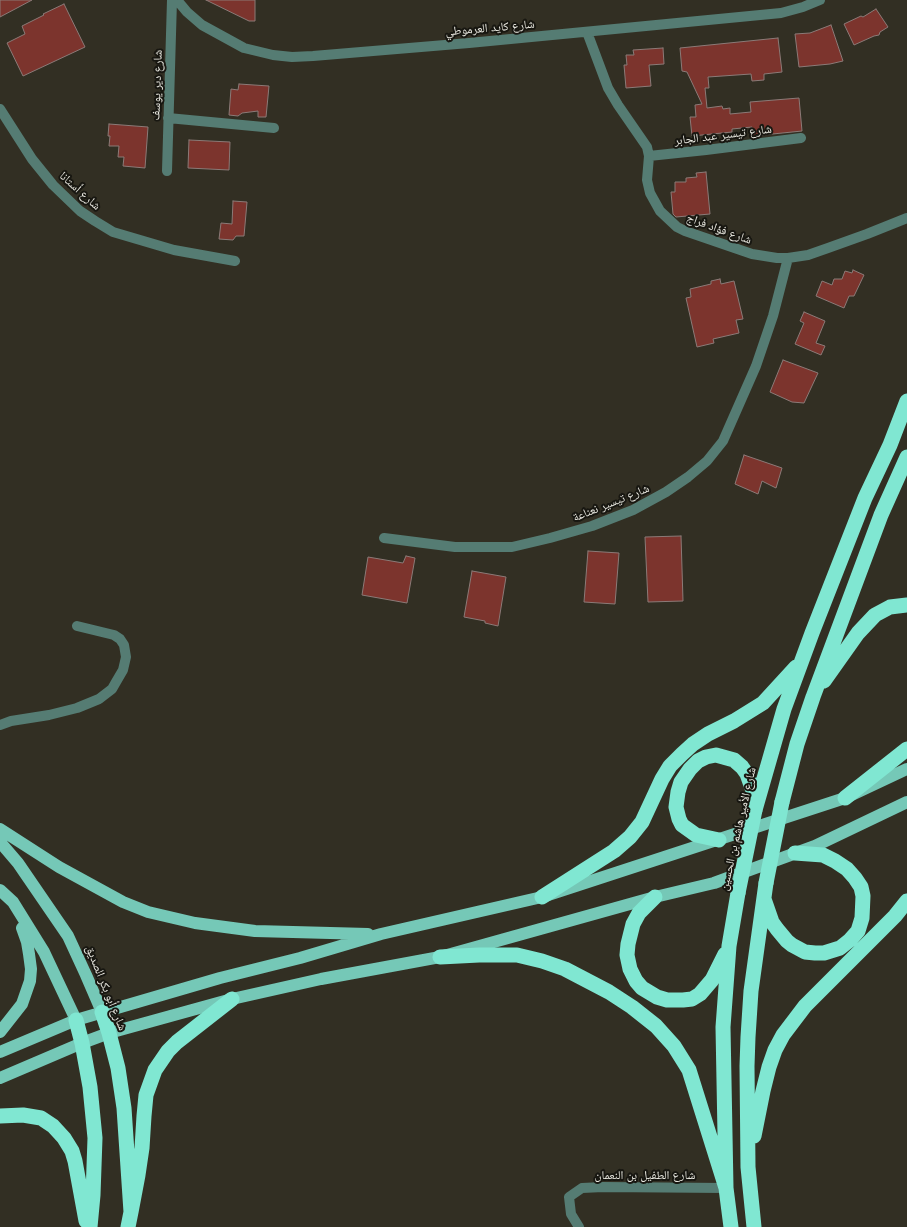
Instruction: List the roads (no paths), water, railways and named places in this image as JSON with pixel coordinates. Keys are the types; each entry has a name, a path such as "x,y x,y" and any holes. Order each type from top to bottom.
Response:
{"highway":[{"name":"شارع الأمير هاشم بن الحسين","path":"732,1227 726,1188 723,1027 729,946 756,806 784,709 802,660 865,498 890,445 907,402"},
{"path":"754,1227 748,1167 747,1066 751,991 764,891 782,802 797,744 874,533 907,457"},
{"path":"813,697 858,633 875,615 890,607 907,605"},
{"path":"542,896 614,852 642,822 670,766 693,744 708,734 734,722 763,703 802,660"},
{"path":"845,798 907,749"},
{"path":"719,840 696,835 682,825 679,819 676,807 681,782 698,761 716,755 734,760 747,774 756,806"},
{"path":"764,891 772,922 792,946 805,952 824,952 840,948 858,931 862,918 863,896 855,878 835,860 822,855 795,853"},
{"path":"655,897 639,913 633,924 628,944 627,955 630,969 642,988 667,1000 692,999 700,994 712,980 729,946"},
{"path":"748,1167 765,1083 775,1050 783,1035 805,1006 895,916 907,901"},
{"path":"440,957 517,955 542,961 566,969 609,992 656,1026 674,1046 689,1070 726,1188"},
{"path":"130,1220 142,1148 146,1095 155,1070 168,1051 177,1042 232,999"},
{"name":"شارع أبو بكر الصديق","path":"102,1012 110,1033 124,1108 130,1220"},
{"path":"76,1020 90,1087 94,1138 93,1195 88,1227"},
{"path":"0,1116 23,1115 41,1118 53,1126 64,1138 72,1151 75,1161 88,1227"}],"main road":[{"path":"0,1052 76,1020 220,978 300,958 381,934 542,896 845,798 907,770"},
{"path":"0,1078 110,1033 232,999 321,979 440,957 655,897 714,883 815,846 907,802"},
{"path":"0,829 59,867 123,902 148,912 195,923 254,931 381,934"},
{"name":"شارع أبو بكر الصديق","path":"0,842 18,864 68,936 102,1012"},
{"path":"0,890 13,902 44,952 76,1020"},
{"path":"0,1032 22,1004 30,981 31,969 27,942 13,902"}],"street":[{"name":"شارع دير يوسف","path":"167,171 172,0"},
{"name":"شارع كايد العرموطي","path":"177,0 202,25 244,48 273,55 292,57 781,14 820,0"},
{"name":"شارع فؤاد فراج","path":"587,32 608,88 618,106 647,147 649,156 647,180 650,193 660,211 677,227 694,235 752,254 788,258 808,255 907,218"},
{"name":"شارع أستانا","path":"0,109 32,159 53,185 80,211 95,221 113,232 174,250 235,261"},
{"path":"168,118 274,128"},
{"name":"شارع تيسير عبد الجابر","path":"649,156 800,138"},
{"name":"شارع تيسير نعناعة","path":"384,538 455,547 512,546 592,526 633,510 666,492 688,477 707,461 723,441 756,366 773,316 788,258"},
{"path":"0,725 11,721 77,708 99,699 112,689 122,670 126,657 124,645 114,635 77,626"},
{"name":"شارع الطفيل بن النعمان","path":"578,1227 570,1214 569,1197 582,1188 726,1188"}]}
